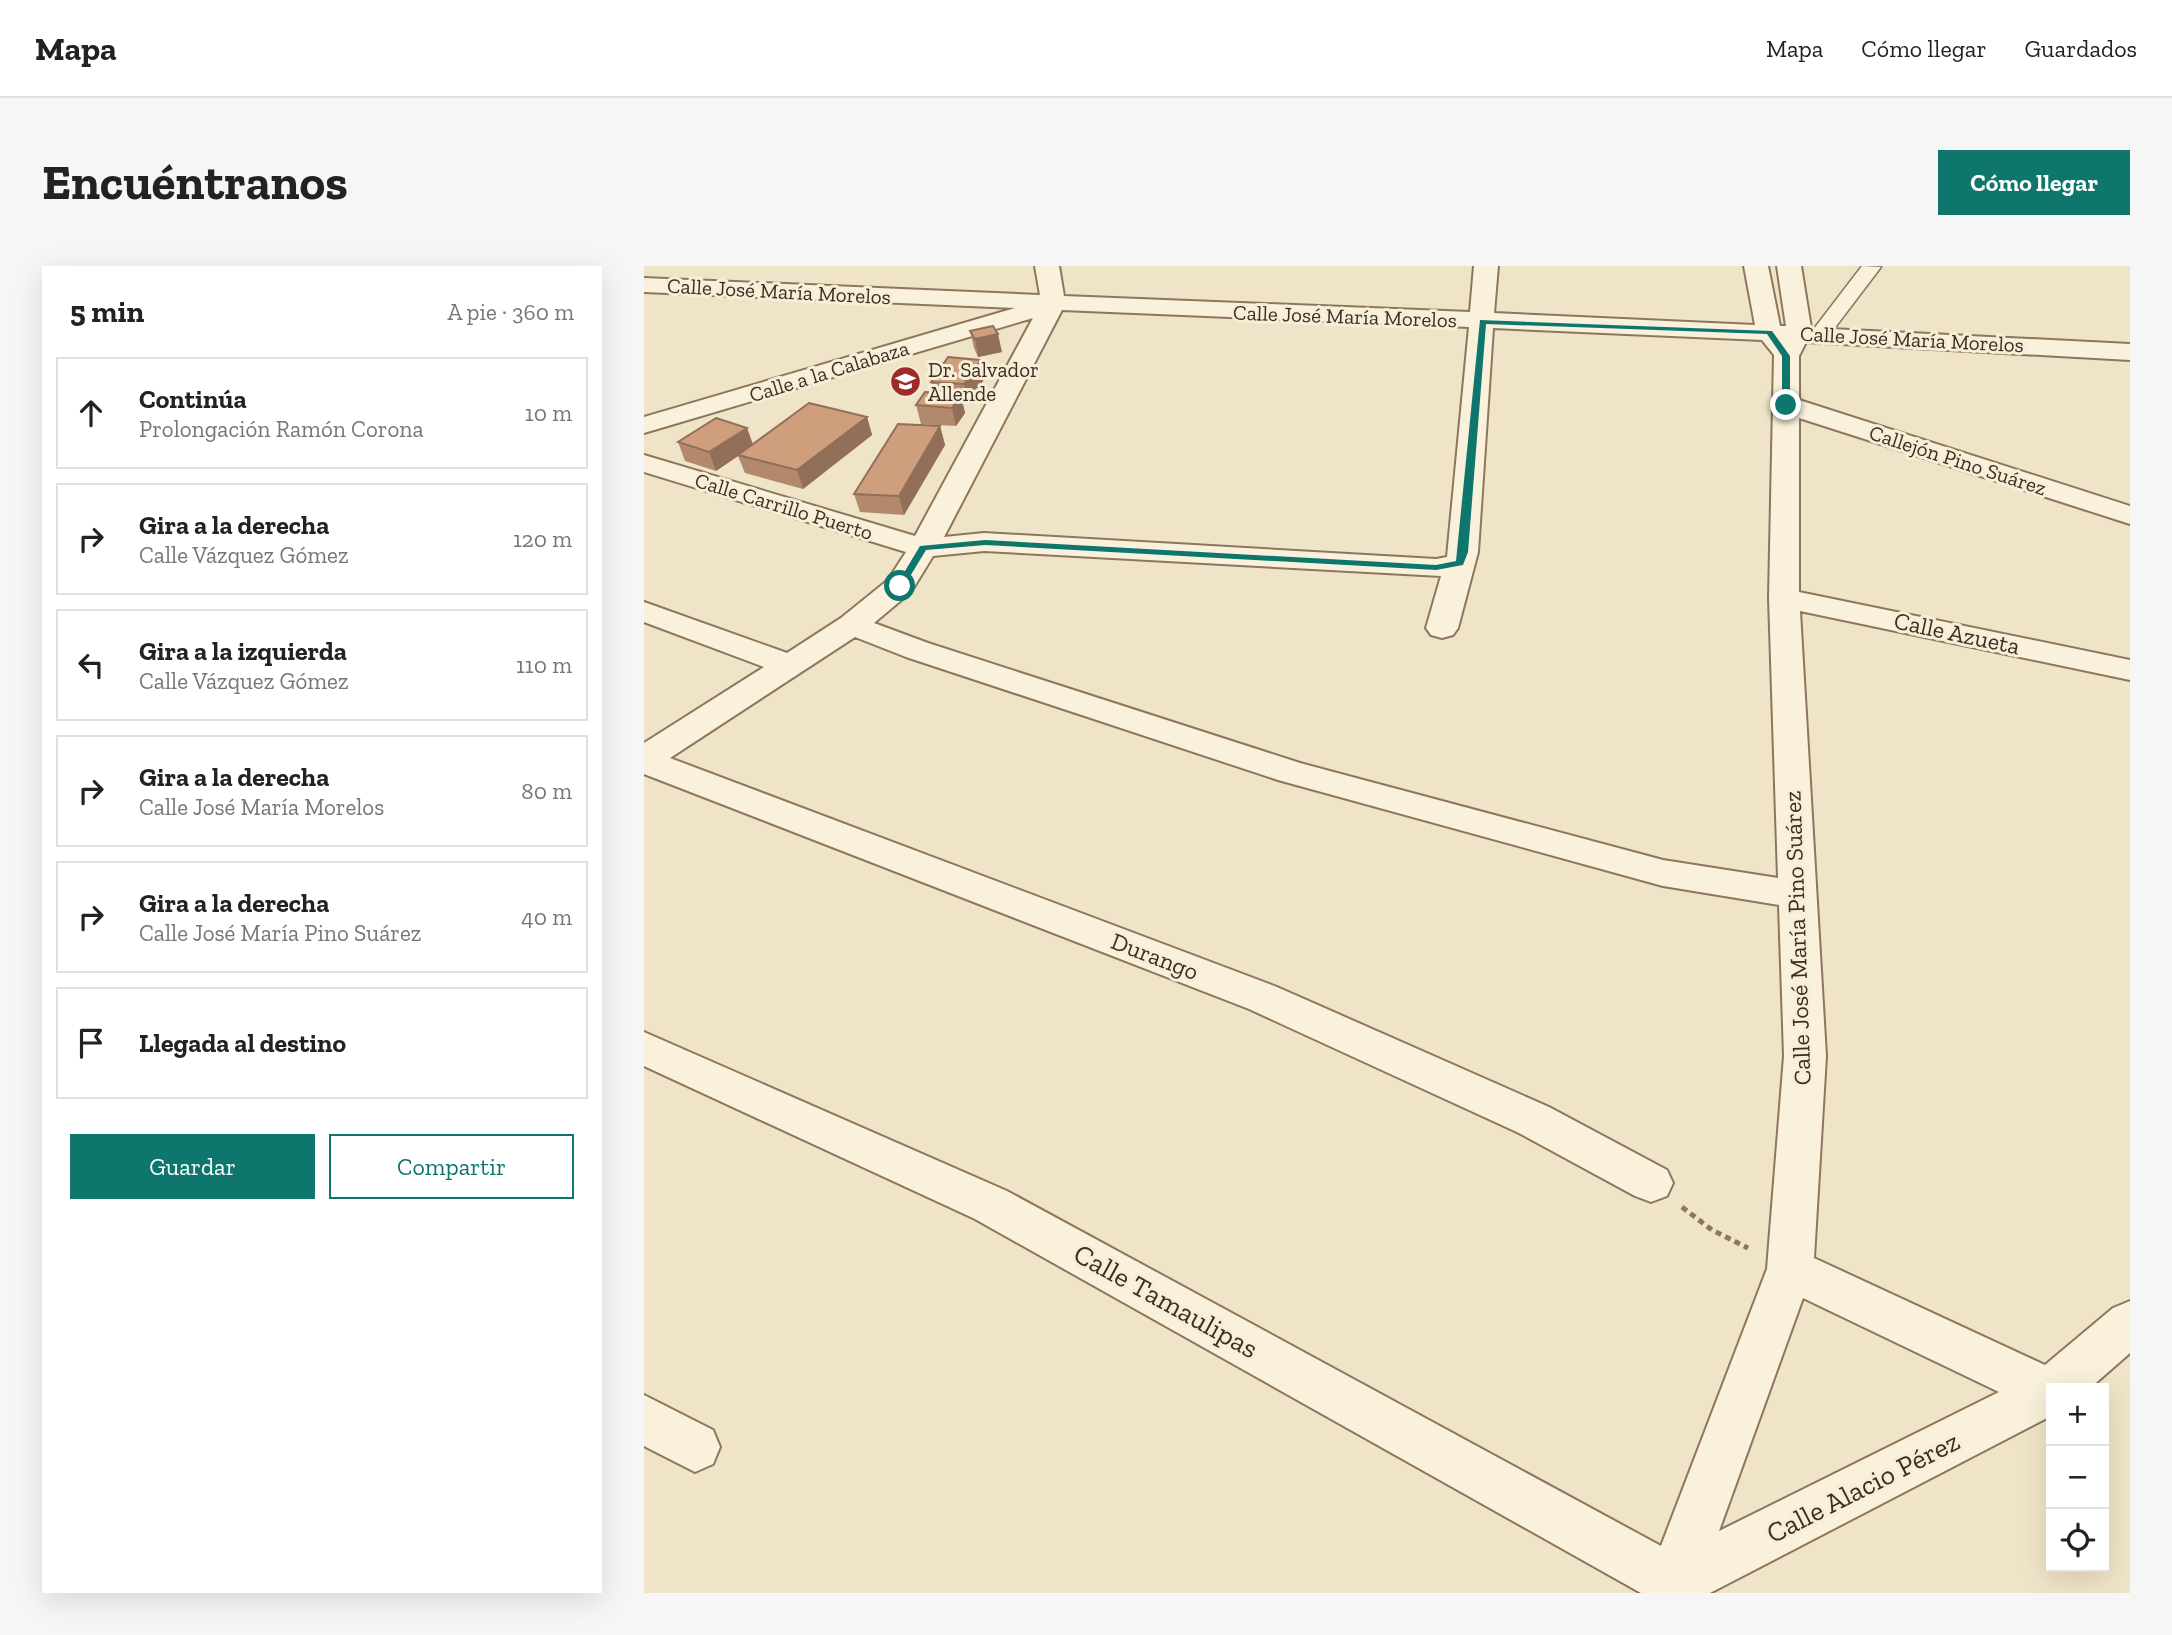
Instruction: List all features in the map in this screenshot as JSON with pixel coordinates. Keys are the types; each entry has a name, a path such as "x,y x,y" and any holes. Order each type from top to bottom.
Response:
{"street":[{"path":"644,760 852,625 900,586 1053,304 1047,266"},
{"path":"1442,628 1464,552 1486,266"},
{"name":"Calle José María Pino Suárez","path":"1756,266 1794,339"},
{"name":"Calle José María Pino Suárez","path":"1679,1588 1790,1269 1805,1056 1784,598 1786,405 1794,339 1788,266"},
{"path":"1794,339 1871,267"},
{"name":"Calle José María Morelos","path":"644,285 1482,322 1794,339 2130,352"},
{"name":"Calle a la Calabaza","path":"644,425 1053,304"},
{"name":"Callejón Pino Suárez","path":"1786,405 2130,515"},
{"name":"Calle Carrillo Puerto","path":"644,463 923,548"},
{"path":"923,548 985,542 1436,568 1460,563"},
{"name":"Calle Azueta","path":"1784,598 2130,670"},
{"path":"644,611 789,665"},
{"path":"852,625 916,650 1290,772 1663,873 1799,895"},
{"name":"Durango","path":"644,760 1263,998 1534,1120 1651,1183"},
{"name":"Calle Tamaulipas","path":"644,1048 991,1205 1679,1588"},
{"path":"1790,1269 2046,1387"},
{"name":"Calle Alacio Pérez","path":"2060,1383 2130,1323"},
{"name":"Calle Alacio Pérez","path":"1679,1588 2046,1393"},
{"path":"644,1419 695,1447"}],"path":[{"path":"1651,1183 1712,1230 1790,1269"}],"building":[{"path":"993,326 998,334 975,339 970,331"},
{"path":"948,357 981,360 964,384 931,382"},
{"path":"925,392 961,395 952,408 916,405"},
{"path":"809,403 867,417 797,470 738,455"},
{"path":"716,418 747,428 709,452 678,442"},
{"path":"898,424 940,426 899,496 854,494"}],"place":[{"name":"Dr. Salvador Allende","path":"905,381"}],"route":[{"path":"900,586 923,548 985,542 1436,568 1460,563 1464,552 1482,322 1769,332 1786,356 1786,405"}]}
